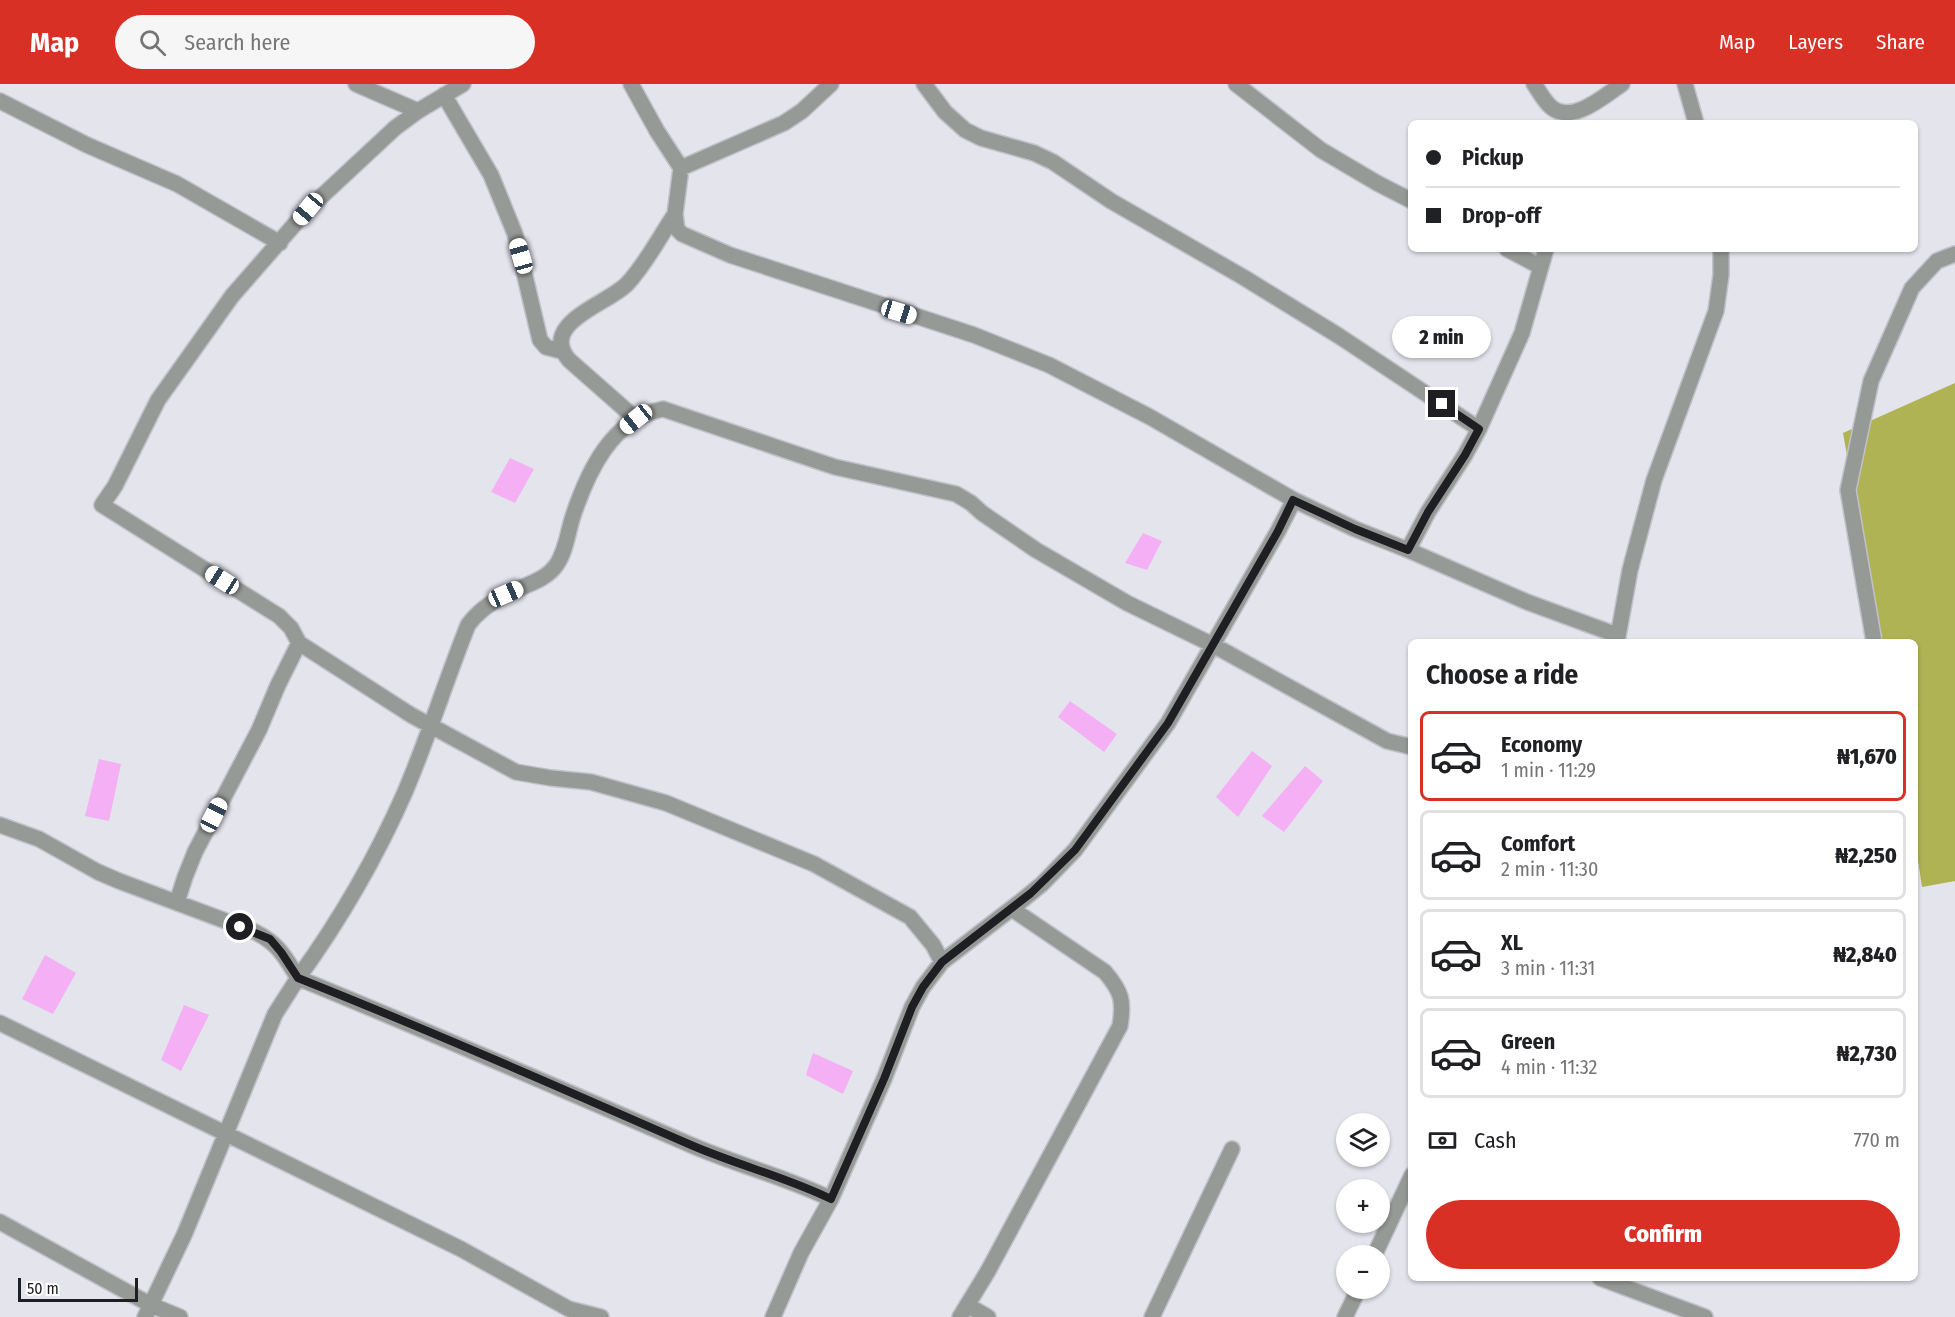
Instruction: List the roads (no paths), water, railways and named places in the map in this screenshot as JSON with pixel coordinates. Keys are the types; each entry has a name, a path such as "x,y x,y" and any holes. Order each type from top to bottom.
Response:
{"street":[{"path":"356,84 418,111"},
{"path":"463,84 395,128 308,209 232,296 158,400 115,486 102,505 279,616 291,628 299,643 411,715 516,772 591,782 634,793 706,818 814,864 910,917 933,945 942,962"},
{"path":"631,84 681,168 675,214 679,232 730,255 974,335 1049,365 1149,417 1293,500 1355,529 1617,638 1630,570 1654,480 1716,311 1720,290 1721,252"},
{"path":"681,168 784,123 802,111 831,84"},
{"path":"924,84 945,112 965,130 981,138 1034,153 1053,162 1111,201 1243,277 1339,336 1479,429"},
{"path":"1534,84 1552,108 1567,113 1586,107 1622,84"},
{"path":"1685,84 1695,120"},
{"path":"1248,87 1321,150 1408,199"},
{"path":"444,95 491,176 511,225 521,256 540,340 546,347 561,351 636,419"},
{"path":"0,101 87,145 177,184 280,243"},
{"path":"1582,120 1586,107"},
{"path":"561,351 561,339 575,317 615,294 627,284 675,214"},
{"path":"1513,252 1541,267"},
{"path":"1408,550 1428,512 1479,429 1522,333 1545,252"},
{"path":"1873,639 1848,489 1870,381 1912,288 1937,261 1955,254"},
{"path":"148,1311 185,1233 275,1014 332,931 405,791 464,635 472,620 489,604 552,571 559,561 573,515 592,468 615,436 636,419 652,411 663,409 835,467 956,494 1060,565 1127,603 1213,645 1388,741 1408,746"},
{"path":"773,1317 801,1253 831,1199 912,1007 923,987 942,962 1042,884 1075,850 1168,723 1278,531 1293,500"},
{"path":"177,902 184,877 195,852 259,730 299,643"},
{"path":"0,825 39,839 119,881 270,939 298,978 471,1049 693,1146 806,1187 831,1199"},
{"path":"988,1317 963,1311 993,1263 1120,1026 1122,1010 1121,996 1116,985 1105,972 1012,909"},
{"path":"0,1023 460,1249 569,1309 601,1317"},
{"path":"1152,1317 1232,1149"},
{"path":"1381,1245 1405,1206"},
{"path":"0,1222 148,1311 180,1317"},
{"path":"1608,1281 1705,1317"},
{"path":"1346,1317 1354,1299"}]}
